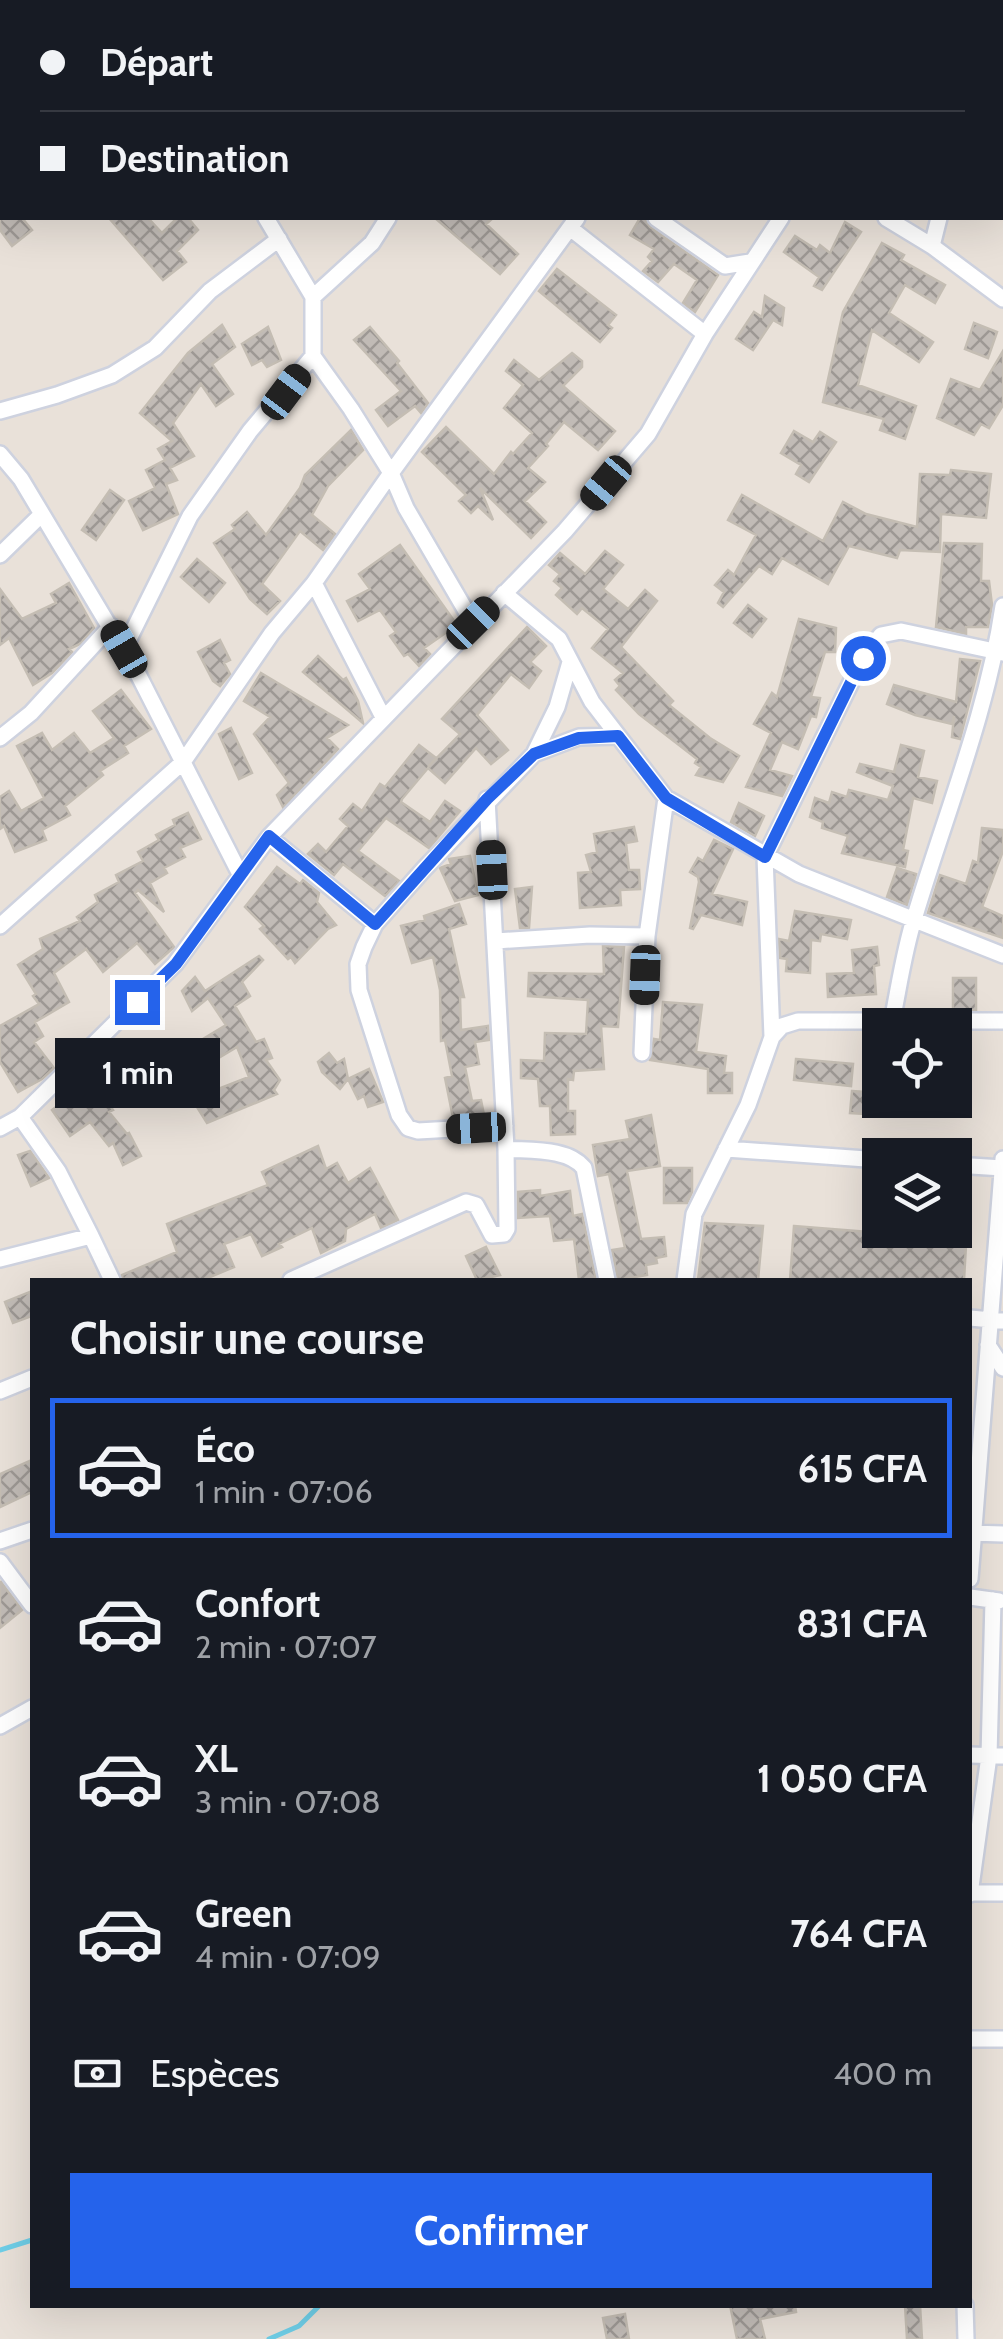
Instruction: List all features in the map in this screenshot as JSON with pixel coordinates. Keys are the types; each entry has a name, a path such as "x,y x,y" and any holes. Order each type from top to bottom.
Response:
{"street":[{"path":"267,220 313,298 313,356 351,408 391,474 406,508 473,623"},
{"path":"313,298 372,244 387,220"},
{"path":"659,220 725,266 750,262"},
{"path":"0,1128 20,1116 176,964 269,836 565,532 648,434 750,262 780,220"},
{"path":"889,220 1003,298"},
{"path":"932,246 938,220"},
{"path":"0,926 182,762 272,633 314,583 574,223 706,334"},
{"path":"0,410 57,396 112,375 156,348 210,291 279,239"},
{"path":"124,649 190,516 250,431 313,356"},
{"path":"0,454 42,514 124,649 240,874"},
{"path":"0,555 42,514"},
{"path":"314,583 383,717"},
{"path":"504,593 559,639 592,702 666,798 765,857 1003,955"},
{"path":"895,1008 914,918 970,756 1000,652 1003,606"},
{"path":"0,738 31,713 110,626"},
{"path":"686,1278 694,1214 748,1105 772,1037 765,857 863,658 881,635 901,630 1000,652"},
{"path":"505,1126 418,1131 408,1128 400,1115 359,990 358,964 375,924 487,799 534,754 557,706 570,662"},
{"path":"534,754 579,738 618,736"},
{"path":"642,1053 647,936 666,798"},
{"path":"295,1278 466,1202 476,1205 492,1235 504,1234 507,1229 487,799"},
{"path":"269,836 375,924"},
{"path":"496,941 647,936"},
{"path":"772,1037 782,1026 798,1021 862,1021"},
{"path":"972,1021 1003,1021"},
{"path":"20,1116 58,1170 111,1278"},
{"path":"506,1149 577,1159 584,1168 607,1278"},
{"path":"726,1149 862,1159"},
{"path":"1003,1159 997,1320 988,1346 975,1450 972,1533 1003,1534"},
{"path":"972,1166 1002,1168"},
{"path":"0,1259 90,1236"},
{"path":"972,1318 997,1320"},
{"path":"988,1346 1003,1368"},
{"path":"0,1391 30,1379"},
{"path":"0,1541 30,1531"},
{"path":"0,1562 30,1602"},
{"path":"972,1597 998,1600 996,1756 972,1882"},
{"path":"0,1726 30,1709"},
{"path":"972,1893 1003,1893"},
{"path":"972,2039 1003,2038"},
{"path":"965,2308 966,2339"}],"building":[{"path":"0,220 24,220 32,230 12,246 0,230"},
{"path":"111,220 150,220 162,233 175,220 190,220 198,230 177,251 186,262 163,280"},
{"path":"437,220 491,220 486,224 518,254 500,274"},
{"path":"639,220 646,220 650,227 718,275 695,312 683,303 697,280 674,264 658,282 643,271 652,261 648,257 654,249 630,235"},
{"path":"845,222 861,232 822,290 814,286 819,277 784,252 795,236 830,253"},
{"path":"882,243 904,255 901,260 945,285 935,303 905,285 889,313 933,342 919,362 872,330 858,385 916,406 905,439 880,430 884,419 823,402 843,312"},
{"path":"557,269 616,315 608,325 612,328 600,342 539,291"},
{"path":"765,296 784,308 782,325 773,320 753,350 736,339 754,312 762,317"},
{"path":"974,323 997,332 988,358 965,349"},
{"path":"222,325 235,347 212,364 233,394 216,406 201,384 173,423 194,456 170,468 177,480 166,484 178,514 143,530 129,501 155,488 146,470 165,460 158,449 172,441 140,413 188,353"},
{"path":"268,327 281,360 267,367 262,360 252,365 242,344"},
{"path":"370,327 428,403 421,413 415,406 388,426 376,410 401,391 354,340"},
{"path":"1003,351 1003,405 989,428 981,424 974,435 937,418 951,379 980,390"},
{"path":"572,353 582,361 582,367 563,386 615,431 598,450 564,422 546,444 528,468 545,482 525,501 546,522 531,538 480,488 493,520 478,506 471,513 459,501 466,495 422,452 446,427 494,474 532,433 504,408 523,385 506,371 514,360 539,380"},
{"path":"351,430 363,450 328,486 312,515 335,534 323,550 300,531 262,584 280,601 267,614 250,599 214,543 235,529 232,525 247,512 266,535 305,475"},
{"path":"794,431 813,442 820,432 836,442 809,482 796,474 801,465 781,453"},
{"path":"951,470 991,474 986,518 941,514 940,552 900,550 897,558 849,546 828,584 782,558 772,574 759,566 723,607 718,603 724,592 715,585 728,570 734,575 756,535 728,520 742,495 823,541 843,502 866,514 917,527 920,474 950,475"},
{"path":"110,490 124,500 96,540 82,530"},
{"path":"944,543 982,544 981,581 989,581 992,605 988,627 966,627 966,634 936,627"},
{"path":"400,545 457,625 424,648 430,654 419,666 408,654 404,656 390,636 396,632 380,610 358,621 347,601 370,589 359,574"},
{"path":"605,551 623,565 603,589 628,609 645,590 657,601 621,647 673,701 669,705 739,756 723,782 696,775 701,767 695,763 697,759 639,714 616,690 620,686 615,680 623,673 592,648 608,629 582,608 577,614 556,595 562,588 554,581 560,574 549,565 560,553 585,574"},
{"path":"197,559 225,583 209,602 181,577"},
{"path":"69,583 94,628 80,644 69,649 72,652 52,673 33,685 9,638 0,645 0,589 22,619 56,603 51,594"},
{"path":"748,605 766,619 752,637 734,623"},
{"path":"799,619 836,628 835,652 825,652 811,697 820,698 816,717 811,716 798,749 782,742 770,770 792,776 782,796 746,787 771,733 754,724 772,693 777,697"},
{"path":"527,627 546,646 530,662 541,671 529,688 511,674 477,715 508,750 491,764 476,748 445,783 428,768 402,799 430,822 445,801 460,811 429,848 386,818 358,851 399,881 385,896 343,864 334,875 308,854 318,844 326,852 348,826 340,819 353,804 362,811 380,784 385,787 419,745 436,758 428,767 460,734 442,719"},
{"path":"220,640 230,660 224,663 230,674 220,686 213,681 198,652"},
{"path":"318,656 343,680 346,678 358,701 363,723 303,672"},
{"path":"960,659 980,661 960,739 952,737 954,716 952,724 887,704 894,685 956,702"},
{"path":"261,673 348,725 327,738 338,749 283,807 277,795 289,783 254,734 270,717 244,701"},
{"path":"121,690 151,729 124,746 128,753 100,771 103,775 65,806 70,815 42,830 46,840 15,852 4,826 0,829 0,797 9,791 21,811 44,798 17,746 42,733 52,750 74,733 90,753 114,738 93,711"},
{"path":"231,728 252,773 239,779 219,734"},
{"path":"901,745 924,751 918,777 937,781 932,803 913,798 903,850 908,851 905,867 842,853 848,836 822,828 823,822 810,817 815,798 829,803 832,792 847,797 849,790 888,800 893,786 857,772 860,764 894,772"},
{"path":"739,803 764,816 755,836 731,822"},
{"path":"188,813 201,839 180,848 185,857 164,868 167,873 150,883 164,912 138,890 135,893 174,947 155,964 137,943 103,972 86,949 54,973 69,1002 35,1022 43,1036 34,1042 54,1068 18,1092 0,1062 0,1026 39,1004 18,965 43,949 40,939 80,921 77,917 98,902 95,895 119,882 116,875 143,861 138,852 159,840 156,835 175,825 173,820"},
{"path":"634,827 637,841 626,843 629,870 639,870 640,889 620,890 621,905 580,908 578,873 591,872 586,855 597,852 594,834"},
{"path":"982,828 1003,830 1003,851 982,907 1003,916 1003,938 928,913 940,875 966,884 973,861 978,863"},
{"path":"714,840 733,849 712,894 747,902 742,925 701,915 693,929 690,928 699,882 690,872 698,858 703,861"},
{"path":"470,856 478,895 455,901 440,868 451,864 449,859"},
{"path":"277,867 319,893 317,902 336,925 295,963 260,929 264,926 245,907"},
{"path":"897,868 916,874 907,905 887,897"},
{"path":"532,887 529,928 520,928 515,889"},
{"path":"459,904 466,924 449,929 464,997 460,997 461,1030 488,1026 489,1040 475,1042 479,1064 465,1067 472,1101 481,1100 484,1115 453,1118 445,1078 452,1076 445,1040 441,1041 440,990 433,957 412,963 401,926"},
{"path":"795,911 851,920 847,939 821,934 820,941 811,940 810,973 786,971 787,959 780,958 779,939 789,941"},
{"path":"603,946 624,947 618,1027 601,1026 604,1069 574,1071 573,1080 568,1079 568,1111 575,1111 575,1134 551,1135 550,1106 540,1106 538,1079 521,1078 521,1060 544,1061 545,1033 586,1034 588,1000 528,996 529,973 604,974"},
{"path":"877,947 876,994 828,997 827,974 854,973 852,950"},
{"path":"259,956 263,960 242,982 250,996 235,1006 256,1042 264,1039 272,1058 266,1060 280,1080 274,1090 277,1094 207,1123 192,1099 249,1077 237,1047 138,1106 134,1101 164,1072 154,1058 172,1047 178,1054 226,1025 208,998 192,1011 182,991 195,977 205,991"},
{"path":"953,978 976,978 976,1010 953,1008"},
{"path":"663,1002 702,1005 696,1052 726,1056 724,1073 732,1073 732,1093 708,1093 708,1069 650,1060 654,1039 660,1040"},
{"path":"329,1053 337,1063 344,1059 348,1079 340,1089 322,1072 318,1062"},
{"path":"796,1059 853,1064 851,1086 794,1080"},
{"path":"369,1069 383,1102 368,1107 364,1096 358,1099 348,1079"},
{"path":"91,1079 141,1156 123,1165 113,1143 109,1146 90,1122 70,1136 52,1110 64,1101 58,1095 68,1085 73,1092"},
{"path":"852,1091 862,1092 862,1114 850,1113"},
{"path":"651,1115 660,1166 627,1171 641,1239 664,1237 666,1256 646,1265 647,1275 618,1278 612,1250 625,1248 609,1174 598,1176 593,1145 630,1139 626,1121"},
{"path":"318,1146 326,1169 337,1163 348,1183 370,1168 398,1220 381,1228 375,1214 346,1229 345,1241 321,1253 312,1228 262,1256 251,1234 224,1244 234,1267 208,1278 123,1278 177,1252 167,1224 268,1185 262,1172"},
{"path":"30,1151 49,1178 31,1186 18,1155"},
{"path":"664,1168 692,1168 692,1192 687,1203 664,1203"},
{"path":"540,1190 540,1196 570,1191 573,1216 582,1214 596,1278 579,1278 574,1239 554,1241 550,1216 518,1218 518,1192"},
{"path":"705,1223 763,1226 758,1278 698,1278"},
{"path":"794,1226 862,1231 862,1248 966,1248 964,1278 790,1278"},
{"path":"486,1247 500,1275 476,1278 466,1256"},
{"path":"30,1292 30,1317 13,1323 5,1302"},
{"path":"30,1461 30,1493 0,1507 0,1474"},
{"path":"0,1583 22,1610 0,1628"},
{"path":"731,2308 795,2308 796,2312 760,2319 765,2339 737,2339"},
{"path":"905,2308 920,2308 922,2339 907,2339"},
{"path":"625,2314 629,2339 607,2339 603,2318"}],"waterway":[{"path":"0,2250 30,2241"},
{"path":"269,2339 299,2326 317,2308"}],"route":[{"path":"137,1002 176,964 269,836 375,924 487,799 534,754 579,738 618,736 666,798 765,857 863,658"}]}
